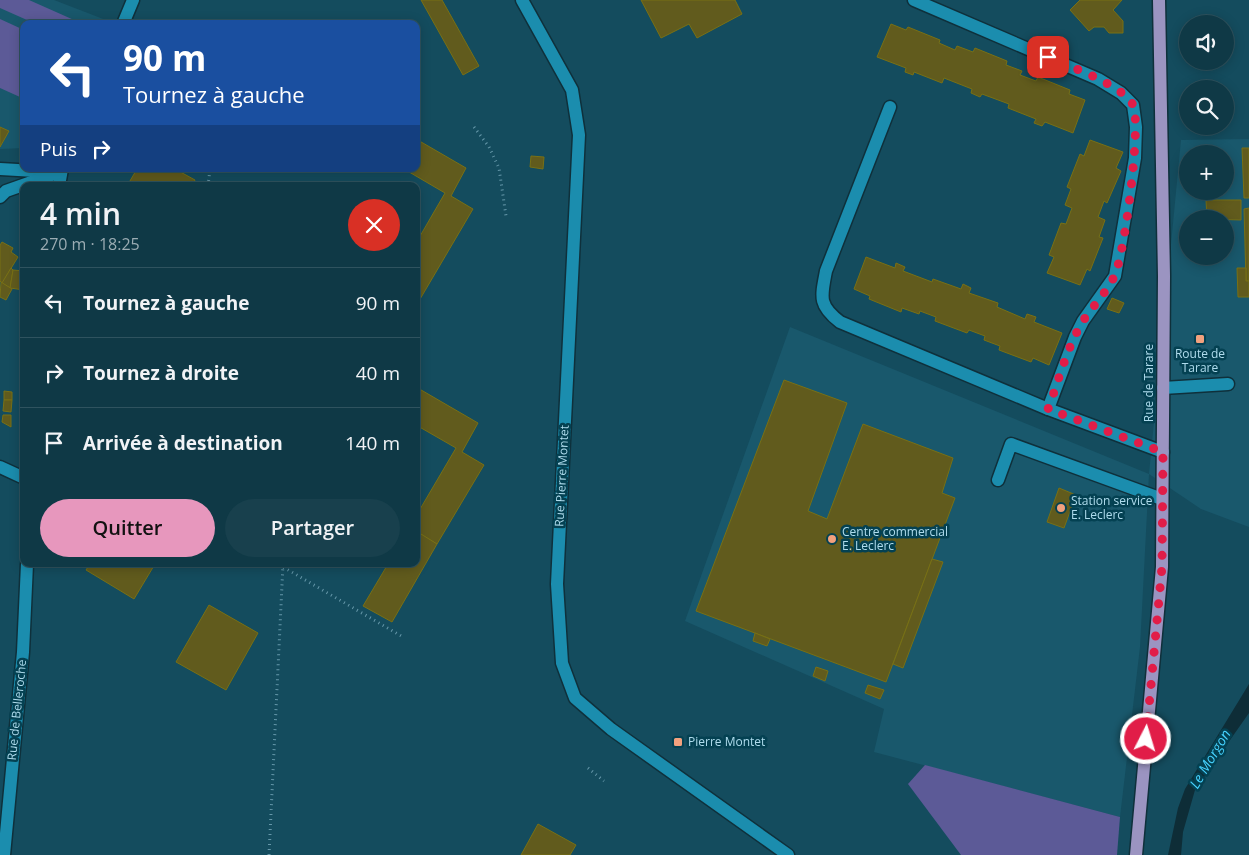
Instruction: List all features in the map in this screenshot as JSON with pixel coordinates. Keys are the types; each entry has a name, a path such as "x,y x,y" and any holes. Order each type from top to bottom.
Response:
{"main road":[{"name":"Rue de Tarare","path":"1136,855 1162,567 1164,276 1159,0"}],"street":[{"path":"125,20 133,0"},
{"name":"Rue Pierre Montet","path":"522,0 572,90 579,135 557,584 562,663 575,698 611,729 788,855"},
{"path":"914,0 1098,79 1121,93 1133,105 1136,127 1135,158 1115,276 1075,337 1048,409"},
{"path":"890,107 826,272 821,297 827,312 840,322 1048,409 1163,452"},
{"path":"0,169 20,169"},
{"path":"30,182 56,172"},
{"path":"2,193 20,186"},
{"path":"1163,388 1228,384"},
{"path":"998,480 1011,444 1162,499"},
{"path":"0,467 20,476"},
{"name":"Rue de Belleroche","path":"4,855 24,652 27,567"}],"path":[{"path":"474,127 489,147 499,168 506,216"},
{"path":"269,855 283,567"},
{"path":"286,567 403,637"},
{"path":"588,768 604,781"}],"shaded area":[{"path":"0,0 54,0 106,20 20,20 20,148 0,149"},
{"path":"0,0 29,0 74,20 27,20 0,8"},
{"path":"0,19 20,28 20,97 0,88"},
{"path":"1249,139 1249,527 1201,509 1149,474 1179,161 1179,200 1234,200 1234,145 1181,145 1181,140"},
{"path":"790,327 1149,474 1140,647 1120,817 874,752 884,709 685,621"},
{"path":"925,765 1120,817 1117,855 961,855 908,784"}],"water":[{"name":"Le Morgon","path":"1249,684 1249,713 1195,790 1183,832 1181,855 1168,855 1178,808 1185,789"}],"building":[{"path":"421,0 442,0 479,66 463,75"},
{"path":"641,0 735,0 742,14 697,38 689,24 661,38"},
{"path":"1080,0 1122,0 1113,10 1123,21 1123,33 1109,33 1104,27 1094,27 1089,31 1070,10"},
{"path":"891,24 906,30 908,27 940,40 939,43 955,50 957,46 973,52 975,48 1007,61 1006,65 1022,71 1020,75 1036,81 1038,77 1070,90 1069,94 1085,100 1073,133 1045,122 1042,126 1034,123 1036,119 1008,108 1009,104 982,94 980,97 971,93 972,89 944,78 942,83 914,72 913,75 905,72 906,68 877,57"},
{"path":"0,127 9,131 0,147"},
{"path":"1090,140 1123,152 1116,168 1121,171 1107,203 1104,201 1098,217 1105,220 1099,237 1103,238 1090,271 1087,269 1080,285 1047,273 1054,257 1049,255 1061,223 1066,224 1072,208 1065,205 1071,189 1067,187 1080,154 1084,156"},
{"path":"420,141 466,168 451,196 473,209 420,299 420,236 445,193 409,172 420,172"},
{"path":"1242,148 1249,148 1249,198 1244,198"},
{"path":"531,156 544,157 543,169 530,167"},
{"path":"135,172 180,172 195,180 194,182 129,182"},
{"path":"1206,200 1241,200 1241,220 1234,220 1234,210 1207,210"},
{"path":"1249,208 1249,281 1246,281 1244,209"},
{"path":"2,242 13,248 11,252 18,257 2,283 0,281 0,245"},
{"path":"866,257 895,268 896,263 905,267 903,271 932,282 933,279 961,289 963,284 971,288 969,293 998,303 997,307 1025,319 1027,314 1036,317 1034,322 1062,333 1049,365 1033,358 1031,362 999,350 1000,346 984,340 985,336 969,330 967,333 935,321 936,317 920,311 919,314 902,308 901,312 869,299 870,296 854,289"},
{"path":"11,268 13,270 10,288 2,283"},
{"path":"1237,268 1246,268 1246,281 1249,281 1249,297 1238,297"},
{"path":"13,270 20,271 20,289 10,288"},
{"path":"1,282 12,289 6,300 0,297"},
{"path":"1112,298 1124,303 1119,313 1107,309"},
{"name":"Centre commercial E. Leclerc","path":"784,380 847,403 808,511 827,519 863,424 953,458 942,493 955,498 886,682 696,611"},
{"path":"420,389 478,423 462,452 484,465 437,544 420,533 420,509 456,448 420,427"},
{"path":"4,391 12,392 12,400 4,400"},
{"path":"4,400 12,400 11,412 3,411"},
{"path":"3,415 11,415 11,427 2,422"},
{"name":"Station service E. Leclerc","path":"1059,488 1076,495 1064,528 1047,522"},
{"path":"420,533 437,544 392,622 363,606 386,567 420,567"},
{"path":"932,559 943,562 903,668 893,664"},
{"path":"88,567 153,567 134,599 86,570"},
{"path":"209,605 258,633 226,690 176,662"},
{"path":"755,633 770,639 767,646 753,641"},
{"path":"816,667 828,671 825,681 813,676"},
{"path":"868,685 884,690 880,699 865,693"},
{"path":"538,824 576,845 570,855 521,855"}],"place":[{"name":"Route de Tarare","path":"1200,339"},
{"name":"Station service E. Leclerc","path":"1061,508"},
{"name":"Centre commercial E. Leclerc","path":"832,539"},
{"name":"Pierre Montet","path":"678,742"}],"route":[{"path":"1048,57 1098,79 1121,93 1133,105 1136,127 1135,158 1115,276 1075,337 1048,409 1163,452 1162,567 1146,739"}]}
